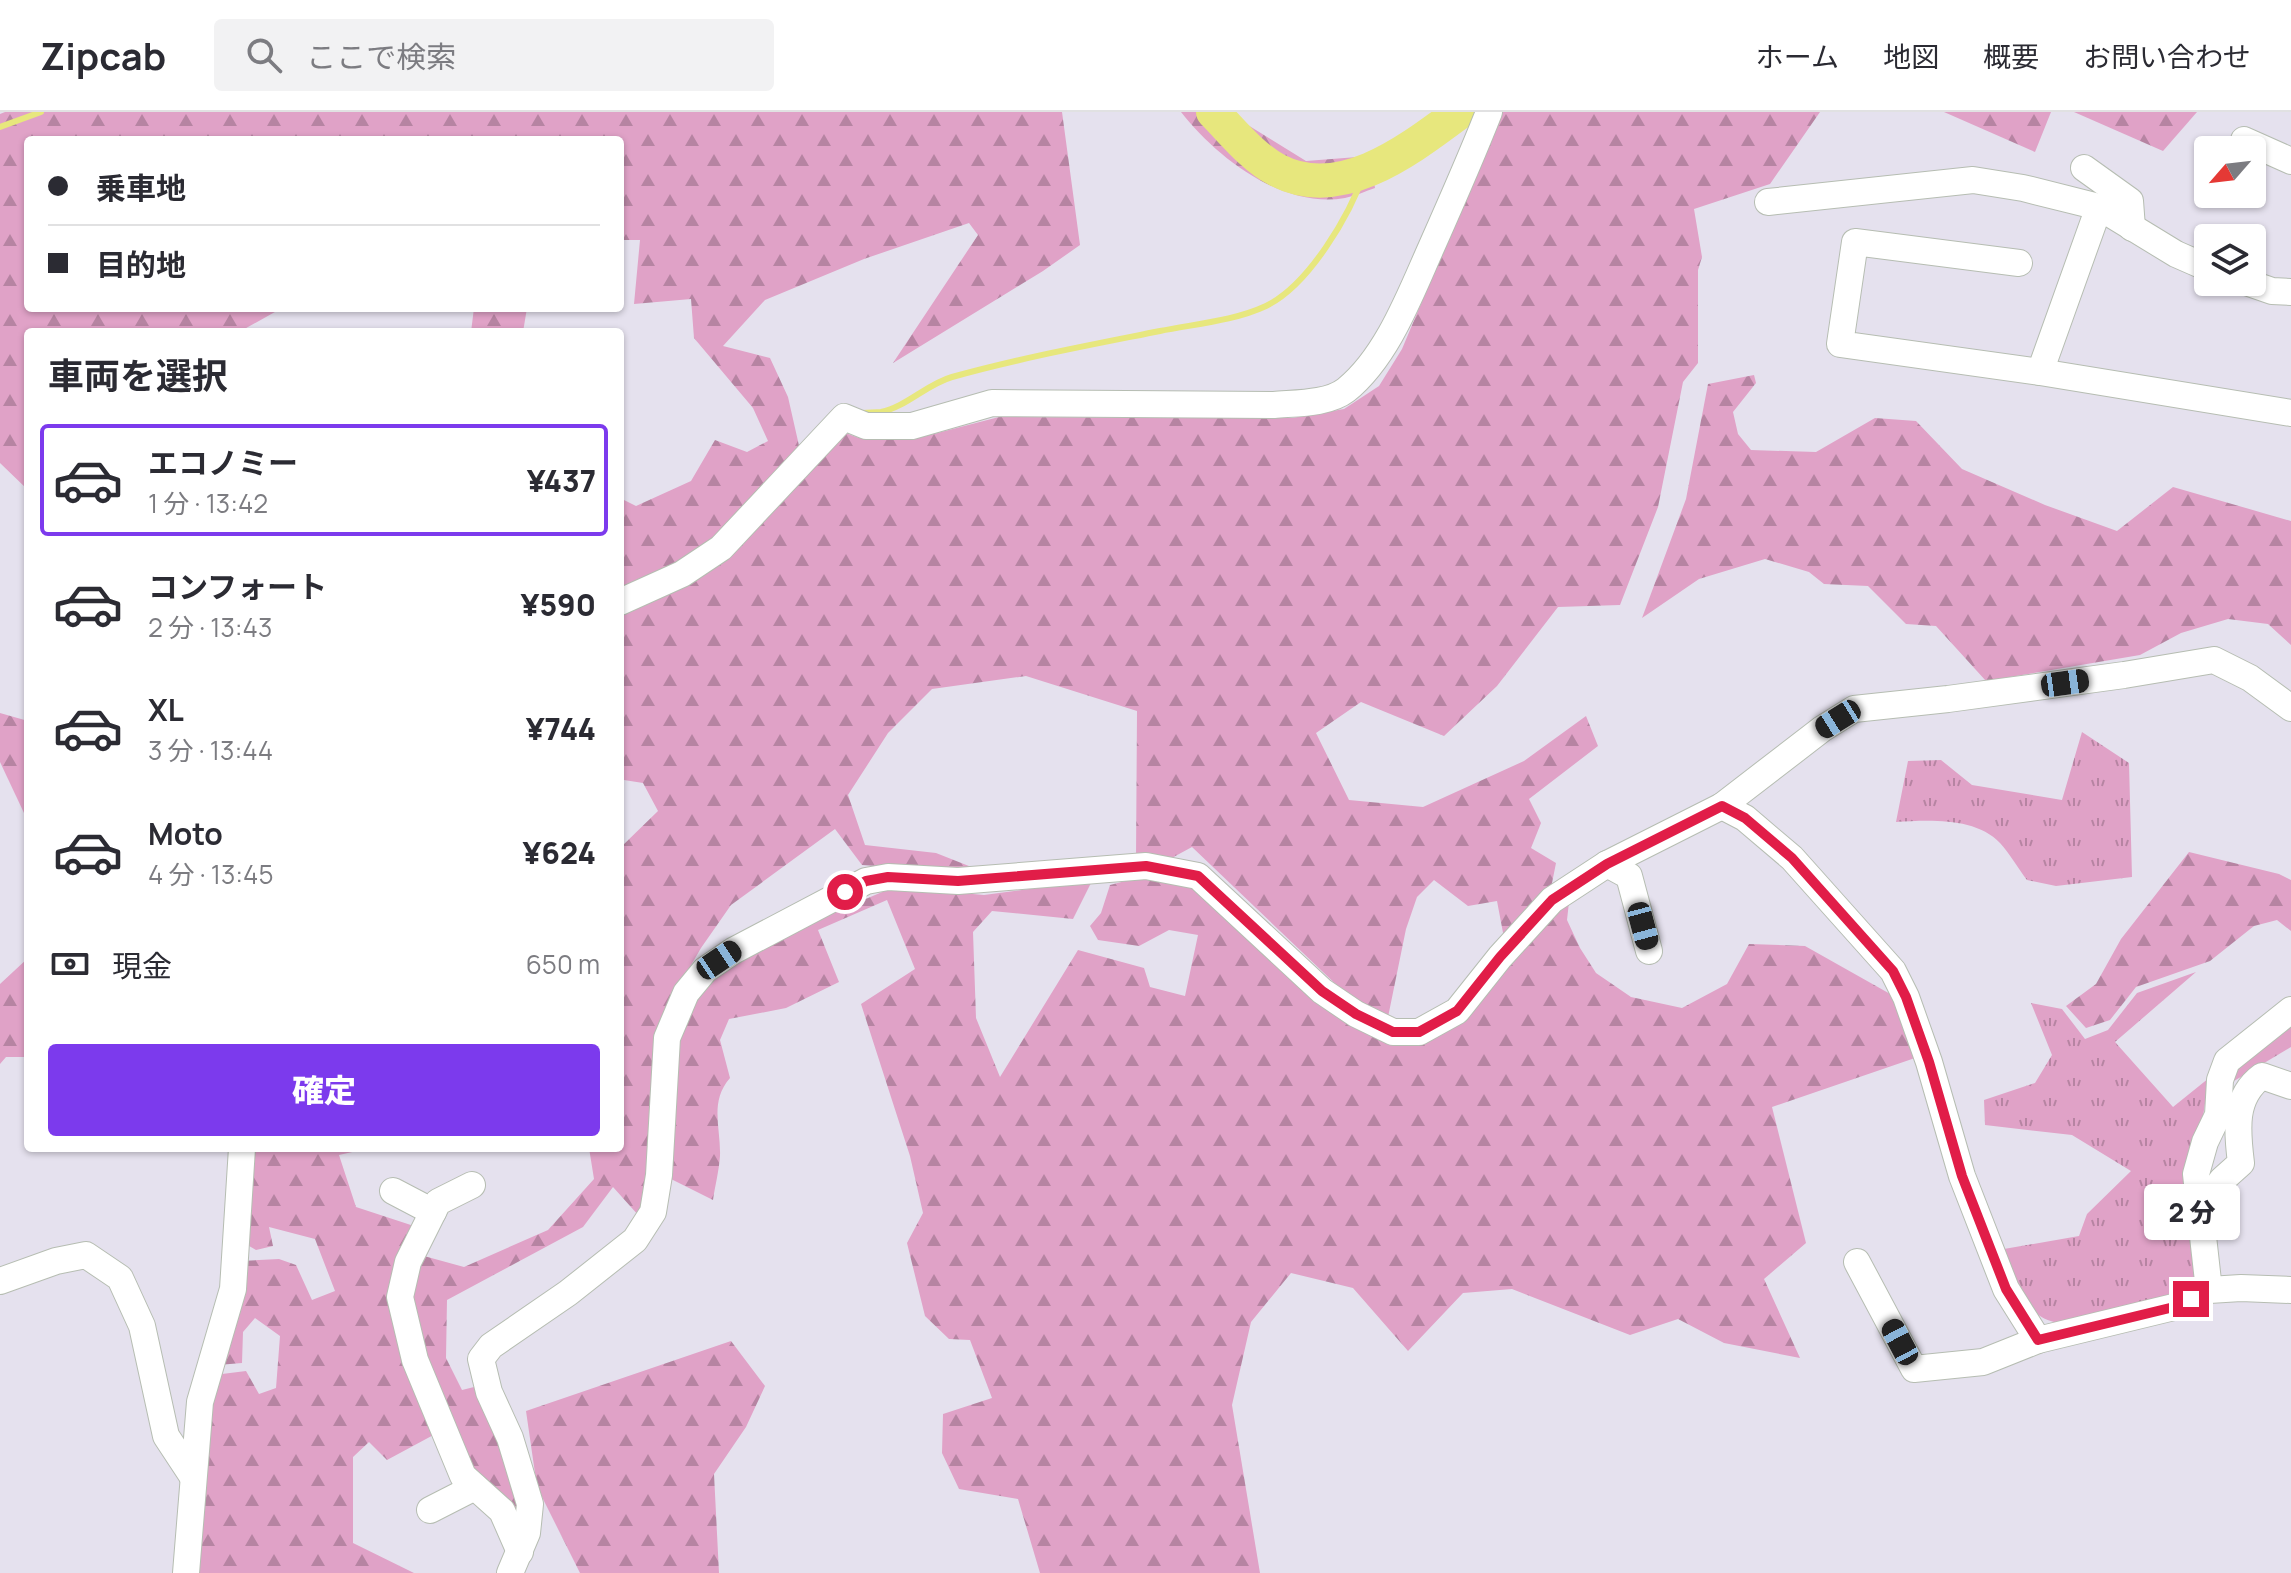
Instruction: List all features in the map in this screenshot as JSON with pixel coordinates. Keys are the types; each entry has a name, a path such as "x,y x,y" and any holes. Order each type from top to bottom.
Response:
{"street":[{"path":"624,600 682,574 721,548 844,417 866,426 912,426 992,403 1274,405 1312,402 1344,392 1369,365 1399,320 1489,112"},
{"path":"2266,150 2291,161"},
{"path":"2084,168 2130,201 2132,228"},
{"path":"1768,202 1973,180 2023,188 2099,207 2194,262"},
{"path":"2040,372 2099,207"},
{"path":"2019,263 1855,242 1840,344 2040,372 2291,413"},
{"path":"2266,289 2291,292"},
{"path":"515,1562 527,1533 530,1504 510,1438 489,1392 481,1359 491,1346 568,1293 635,1240 653,1212 659,1175 667,1038 686,993 705,970 733,951 866,881 888,877 958,881 1146,866 1198,876 1322,991 1356,1014 1393,1032 1419,1032 1457,1011 1500,957 1552,900 1607,864 1722,806 1822,729 1854,709 2021,689 2214,660 2250,678 2291,708"},
{"path":"1722,806 1745,818 1792,858 1893,971 1906,997 1929,1062 1962,1176 2006,1289 2038,1340"},
{"path":"1607,864 1629,876 1649,951"},
{"path":"2209,1290 2196,1174 2205,1142 2218,1115 2220,1080 2227,1061 2291,1010"},
{"path":"2200,1210 2222,1180 2241,1163 2237,1135 2240,1111 2248,1087 2262,1076 2291,1086"},
{"path":"186,1573 200,1402 233,1289 242,1152"},
{"path":"472,1185 438,1202 408,1262 400,1297 415,1360 463,1476 502,1511 515,1562"},
{"path":"393,1191 433,1212"},
{"path":"0,1281 56,1261 86,1255 120,1278 142,1326 166,1436 193,1477"},
{"path":"1857,1262 1914,1369 1983,1362 2038,1340 2174,1307 2209,1290 2291,1290"},
{"path":"430,1510 475,1487"}],"green space":[{"path":"1062,112 1080,245 893,363 978,235 969,223 864,259 765,300 723,346 770,358 788,397 800,450 723,535 678,567 624,591 624,500 636,506 691,481 715,440 747,452 768,441 753,408 694,338 691,299 634,304 640,240 624,240 624,136 24,136 24,312 275,312 246,328 24,328 24,486 0,463 0,114"},
{"path":"1181,112 1235,112 1243,122 1306,161 1370,156 1375,188 1345,198 1322,199 1298,196 1275,188 1232,162"},
{"path":"1499,112 1820,112 1770,184 1694,209 1702,257 1698,270 1698,363 1683,382 1658,507 1620,605 1558,607 1497,686 1444,736 1361,702 1316,733 1349,800 1423,807 1524,761 1586,716 1598,746 1529,799 1541,823 1531,848 1556,863 1550,893 1504,938 1497,901 1468,906 1434,880 1417,897 1406,929 1387,1022 1345,993 1192,847 1168,860 1136,859 1137,711 1026,676 932,689 888,733 848,795 865,845 936,853 979,870 862,865 835,829 731,905 701,948 667,1007 650,1174 639,1216 613,1187 583,1227 447,1300 446,1358 462,1390 482,1385 523,1500 520,1537 471,1472 426,1371 408,1285 424,1256 464,1267 548,1230 594,1179 590,1152 624,1152 624,844 658,811 643,783 624,780 624,606 684,578 840,431 859,438 918,438 999,417 1292,418 1344,409 1379,386 1402,349"},
{"path":"1944,112 2051,112 2035,152"},
{"path":"2074,112 2197,112 2163,151"},
{"path":"474,312 526,312 524,328 472,328"},
{"path":"1754,375 1756,383 1733,412 1738,434 1751,450 1816,452 1875,418 1916,421 1962,469 2045,505 2117,531 2173,487 2291,521 2291,645 2268,624 2228,619 2181,633 2140,655 1986,681 1936,626 1906,624 1868,586 1824,584 1809,572 1765,559 1699,579 1642,618 1686,499 1708,384"},
{"path":"0,713 24,720 24,813 0,762"},
{"path":"2082,732 2129,763 2132,877 2056,886 2027,880 2000,843 1978,828 1951,822 1896,822 1908,761 1941,760 1972,785 2062,800"},
{"path":"2189,852 2279,874 2291,880 2291,931 2277,920 2254,926 2210,961 2136,987 2110,1020 2086,1028 2066,1006 2096,984 2121,939"},
{"path":"1148,875 1196,887 1417,1044 1569,902 1567,920 1596,973 1631,997 1682,1008 1727,984 1749,944 1805,946 1892,995 1915,1058 1772,1107 1806,1243 1764,1279 1800,1358 1724,1343 1678,1319 1630,1335 1512,1289 1463,1293 1408,1351 1353,1288 1291,1273 1251,1322 1232,1405 1260,1573 1040,1573 1018,1499 959,1489 942,1453 943,1414 992,1398 970,1340 949,1339 925,1316 907,1243 923,1213 910,1156 861,1004 915,969 887,900 818,930 839,982 786,1008 729,1019 720,1040 730,1078 718,1106 720,1156 713,1200 671,1179 675,1044 692,1000 713,972 790,931 894,887 984,895 1092,881 1073,919 992,911 973,932 976,1018 1000,1077 1078,950 1144,968 1150,987 1185,996 1198,935 1169,930 1139,946 1098,940 1090,926 1101,913 1110,885"},
{"path":"24,962 24,1057 6,1057 0,1064 0,984"},
{"path":"2196,972 2115,1042 2173,1107 2209,1078 2201,1129 2195,1284 2162,1301 2108,1316 2063,1323 2043,1318 2020,1293 2004,1249 2079,1236 2087,1214 2131,1171 2072,1135 1985,1125 1984,1100 2035,1083 2052,1055 2031,1003 2062,1009 2085,1039 2108,1030 2137,993"},
{"path":"2291,1023 2291,1047 2229,1084 2233,1065"},
{"path":"248,1152 352,1152 339,1155 356,1207 420,1228 405,1256 439,1432 387,1460 369,1442 353,1457 353,1543 414,1573 196,1573 214,1375 246,1371 259,1394 276,1388 280,1336 255,1318 243,1332 242,1363 218,1365 241,1261 279,1259 296,1265 312,1300 335,1291 315,1239 269,1227 273,1246 256,1250 244,1243"},
{"path":"731,1341 765,1386 746,1427 714,1474 719,1573 580,1573 537,1487 526,1411"}],"waterway":[{"path":"0,127 41,112"},
{"path":"1213,112 1268,165 1301,179 1326,180 1374,168 1397,156 1460,112"},
{"path":"863,413 890,409 943,380 978,370 1227,319 1266,306 1298,282 1326,247 1349,208 1365,171"}],"route":[{"path":"845,892 866,881 888,877 958,881 1146,866 1198,876 1322,991 1356,1014 1393,1032 1419,1032 1457,1011 1500,957 1552,900 1607,864 1722,806 1745,818 1792,858 1893,971 1906,997 1929,1062 1962,1176 2006,1289 2038,1340 2174,1307 2191,1299"}]}
